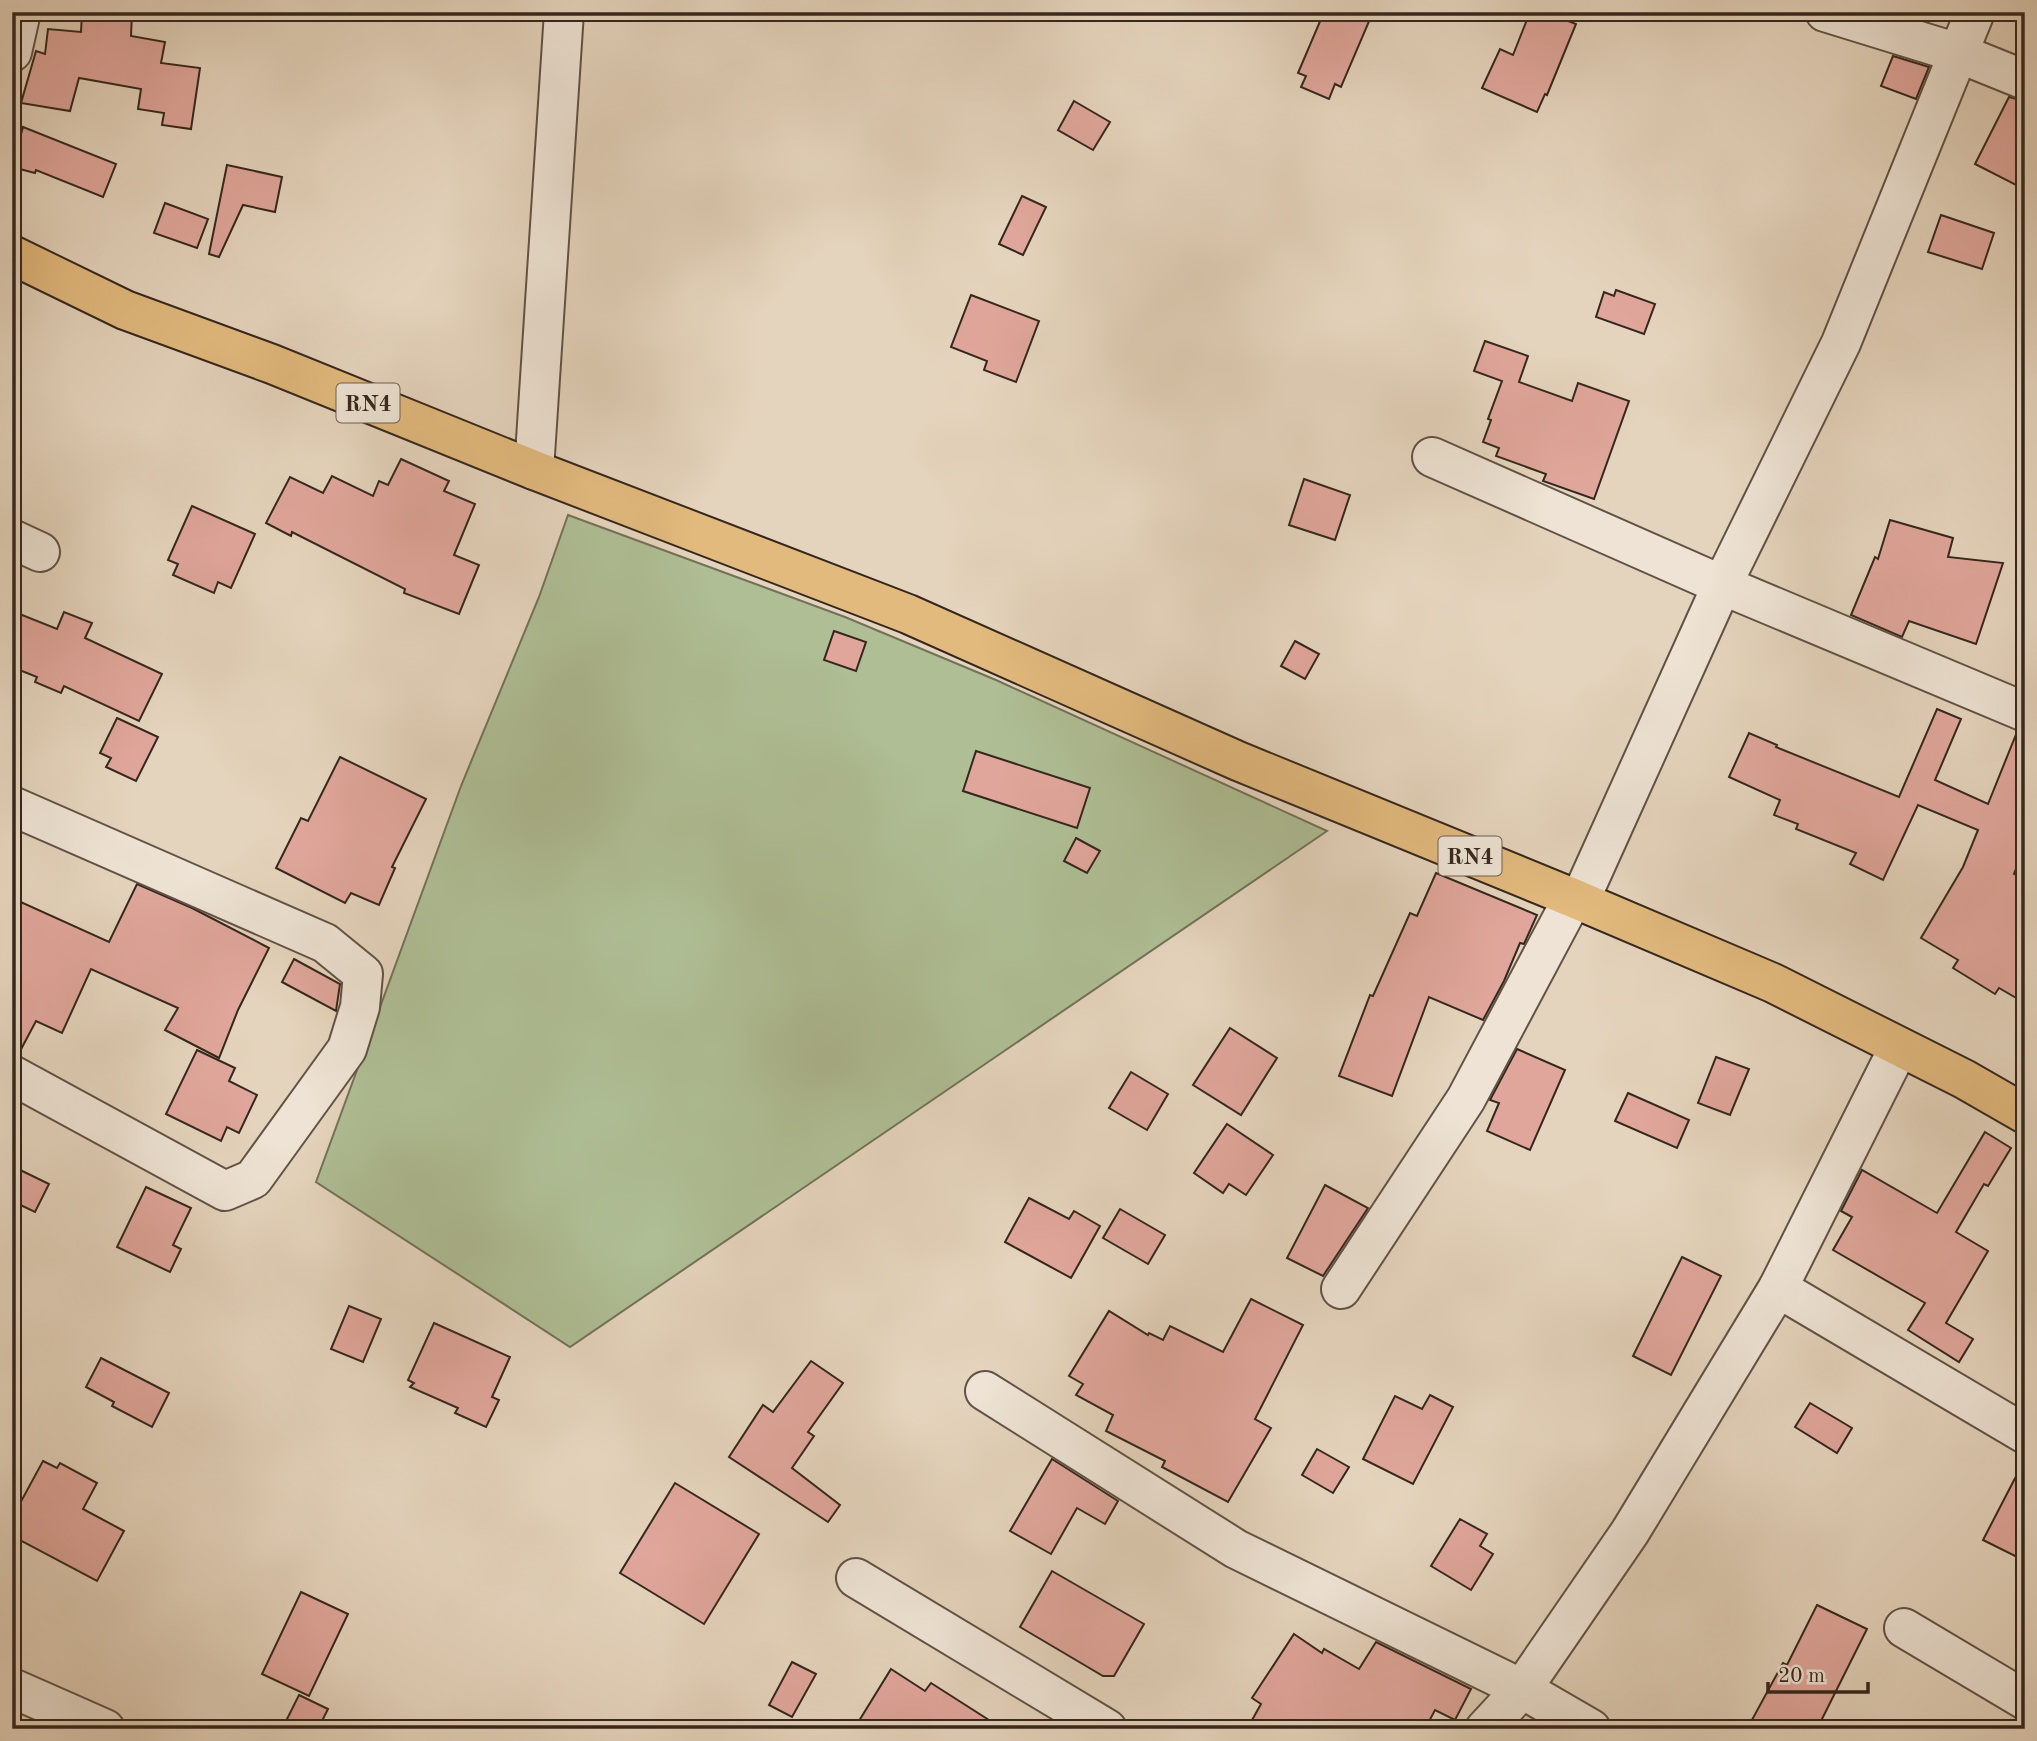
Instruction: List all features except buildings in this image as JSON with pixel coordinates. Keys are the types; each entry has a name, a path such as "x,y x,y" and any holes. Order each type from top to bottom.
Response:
{"highway":[{"name":"RN4","path":"12,254 125,310 272,364 726,546 908,614 1238,761 1773,984 1964,1079 2025,1114"}],"street":[{"path":"12,52 21,12"},
{"path":"534,470 564,12"},
{"path":"1825,12 1958,53 2025,80"},
{"path":"1341,1289 1466,1099 1576,900 1722,585 1841,342 1975,12"},
{"path":"1432,457 1722,585 2025,712"},
{"path":"12,806 325,943 363,974 360,1007 347,1049 253,1179 225,1191 12,1075"},
{"path":"1485,1729 1522,1689 1630,1532 1778,1288 1899,1047"},
{"path":"1778,1288 2025,1434"},
{"path":"985,1391 1236,1549 1522,1689 1591,1729"},
{"path":"856,1578 1107,1729"},
{"path":"1904,1628 2025,1700"},
{"path":"12,1688 105,1729"}],"green space":[{"path":"568,515 845,617 996,680 1327,831 570,1347 316,1182 461,786 539,597"}]}
